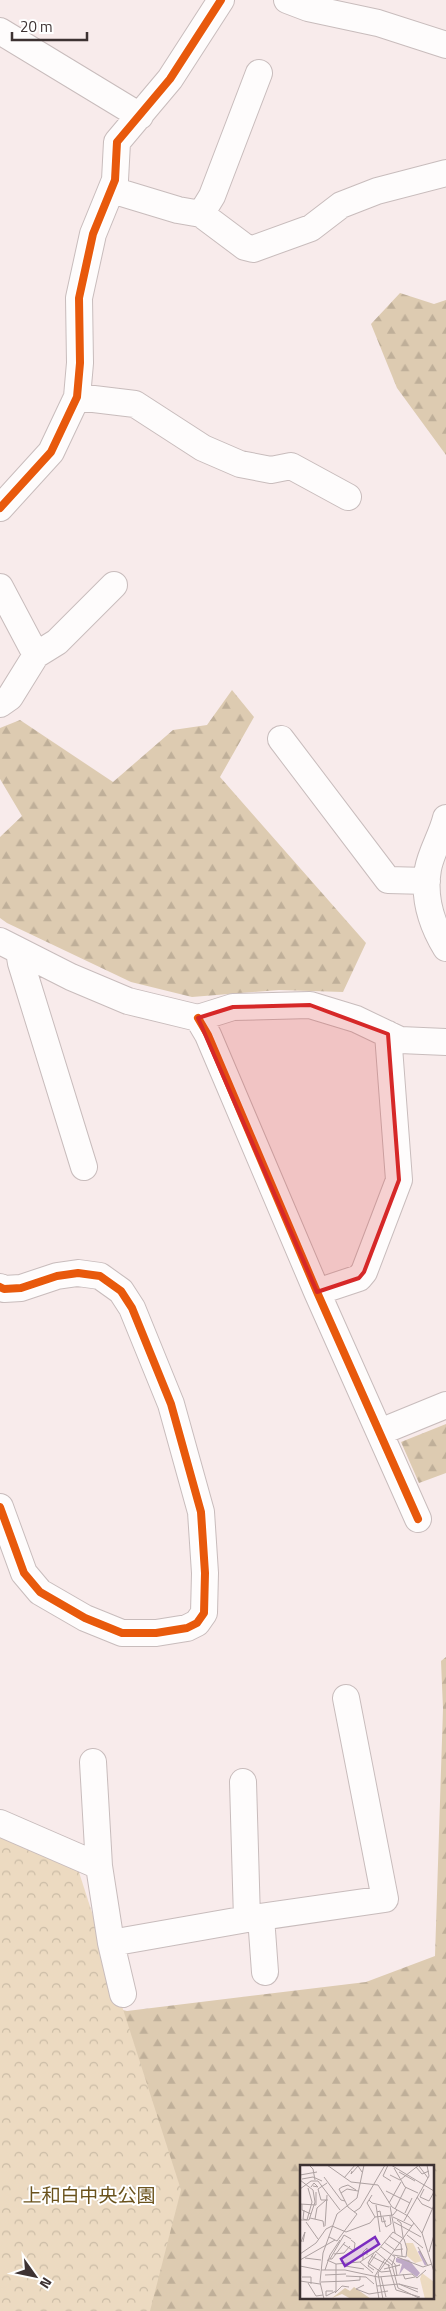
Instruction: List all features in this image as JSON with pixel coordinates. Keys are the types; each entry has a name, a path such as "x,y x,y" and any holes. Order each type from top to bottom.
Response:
{"street":[{"path":"0,508 51,452 78,397 80,363 79,298 93,234 115,180 117,142 178,68 221,0"},
{"path":"287,0 308,8 378,23 446,45"},
{"path":"0,31 140,116"},
{"path":"200,214 212,196 259,74"},
{"path":"112,190 178,210 200,214 245,247 253,249 311,228 341,205 377,191 446,173"},
{"path":"78,397 135,404 210,451 240,464 271,470 291,466 348,497"},
{"path":"0,704 10,696 36,655 57,642 114,585"},
{"path":"0,587 36,655"},
{"path":"281,739 388,880 427,880"},
{"path":"446,818 428,868 426,895 435,926 446,948"},
{"path":"10,946 71,977 128,1001 198,1018 233,1007 310,1005 356,1019 400,1040 446,1042"},
{"path":"10,946 21,963 84,1167"},
{"path":"198,1018 208,1035 317,1292 418,1519"},
{"path":"317,1292 358,1278 364,1272 399,1180 388,1034"},
{"path":"0,1287 4,1289 21,1288 56,1276 78,1273 100,1276 121,1291 132,1308 171,1404 200,1512 205,1573 204,1612 197,1622 187,1628 156,1633 122,1633 85,1618 40,1592 24,1573 0,1507"},
{"path":"380,1432 446,1405"},
{"path":"111,1943 254,1918 385,1899 346,1698"},
{"path":"93,1762 99,1866 111,1943 123,1994"},
{"path":"243,1782 254,1918 264,1972"},
{"path":"0,1823 99,1866"}],"highlighted area":[{"path":"310,1005 388,1034 399,1180 364,1272 359,1278 317,1292 198,1018 233,1007"}],"green space":[{"path":"400,293 434,304 446,300 446,455 397,388 371,324"},
{"path":"232,690 254,717 220,777 366,943 343,992 279,990 192,997 131,982 0,918 0,837 22,816 0,779 0,728 20,720 113,782 173,730 207,725"},
{"path":"446,1424 446,1473 419,1483 401,1442"},
{"path":"446,1657 446,2311 0,2311 0,2027 57,1995 127,2011 366,1982 435,1956 443,1709 441,1661"},
{"name":"上和白中央公園","path":"0,1834 78,1869 181,2190 150,2311 0,2311"}],"cycle path":[{"path":"0,508 51,452 77,397 80,363 79,298 93,234 115,180 117,142 170,79 221,0"},
{"path":"198,1018 208,1035 317,1292 418,1519"},
{"path":"0,1287 4,1289 21,1288 57,1276 78,1273 100,1276 121,1291 132,1308 171,1404 201,1512 205,1573 204,1613 197,1623 187,1628 156,1633 122,1633 85,1618 40,1592 24,1573 0,1507"}]}
